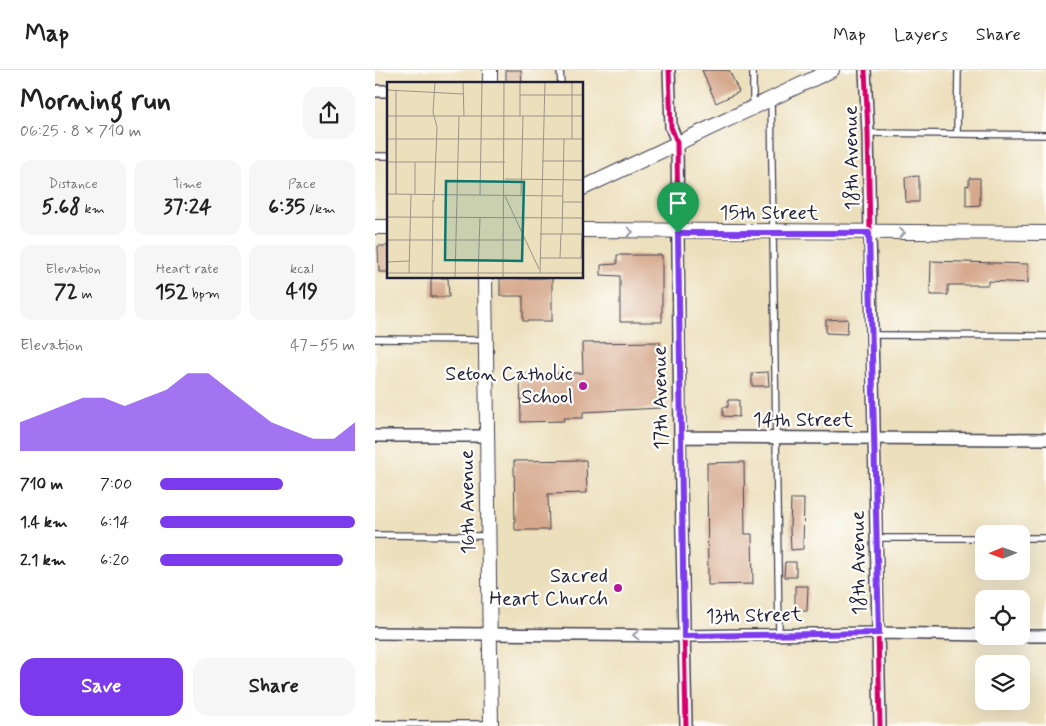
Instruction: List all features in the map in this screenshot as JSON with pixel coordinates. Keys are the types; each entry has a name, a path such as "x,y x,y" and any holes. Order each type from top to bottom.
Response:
{"street":[{"name":"17th Avenue","path":"669,70 671,127 677,142 680,438 686,726"},
{"path":"584,188 832,70"},
{"name":"18th Avenue","path":"865,70 868,133 880,726"},
{"name":"15th Street","path":"584,230 678,233 1046,233"},
{"name":"16th Avenue","path":"485,279 491,725"},
{"path":"375,436 488,436"},
{"name":"14th Street","path":"680,438 1046,439"},
{"name":"13th Street","path":"375,633 684,636 879,633 975,635"},
{"path":"1030,636 1046,636"}],"lane":[{"path":"753,70 753,106"},
{"path":"957,134 958,70"},
{"path":"771,98 779,634"},
{"path":"868,133 1046,135"},
{"path":"872,335 1046,336"},
{"path":"375,339 487,340"},
{"path":"375,535 489,536"},
{"path":"877,538 975,538"},
{"path":"1030,538 1046,538"},
{"path":"375,724 491,725"}],"building":[{"path":"506,70 521,70 522,82 506,82"},
{"path":"702,70 729,70 739,92 716,103"},
{"path":"919,176 919,202 906,202 905,177"},
{"path":"969,178 980,178 980,205 966,206 966,185 969,186"},
{"path":"378,246 387,246 387,272 379,272"},
{"path":"617,255 662,255 662,322 620,322 620,276 601,275 601,265 617,264"},
{"path":"931,261 1028,264 1028,283 988,281 988,285 948,285 948,295 930,295"},
{"path":"431,279 448,279 449,297 431,297"},
{"path":"500,279 552,279 552,321 523,321 523,296 500,296"},
{"path":"848,319 847,334 826,333 826,320"},
{"path":"660,342 661,408 583,412 583,418 564,418 564,421 521,422 520,374 583,373 582,343"},
{"path":"768,372 769,386 752,386 752,373"},
{"path":"728,400 739,400 739,417 723,416 723,407 728,407"},
{"path":"586,460 587,493 548,494 549,530 515,530 514,461"},
{"path":"744,462 745,534 752,534 753,584 708,585 707,463"},
{"path":"791,499 804,499 803,549 791,550"},
{"path":"785,562 796,562 796,577 784,577"},
{"path":"795,586 808,586 807,611 795,611"}],"cycle path":[{"path":"669,70 671,127 677,142 680,437 686,726"},
{"path":"865,70 868,133 880,726"}],"place":[{"name":"Seton Catholic School","path":"583,386"},
{"name":"Sacred Heart Church","path":"618,588"}],"route":[{"path":"678,233 869,233 879,633 684,636 678,233"}]}
